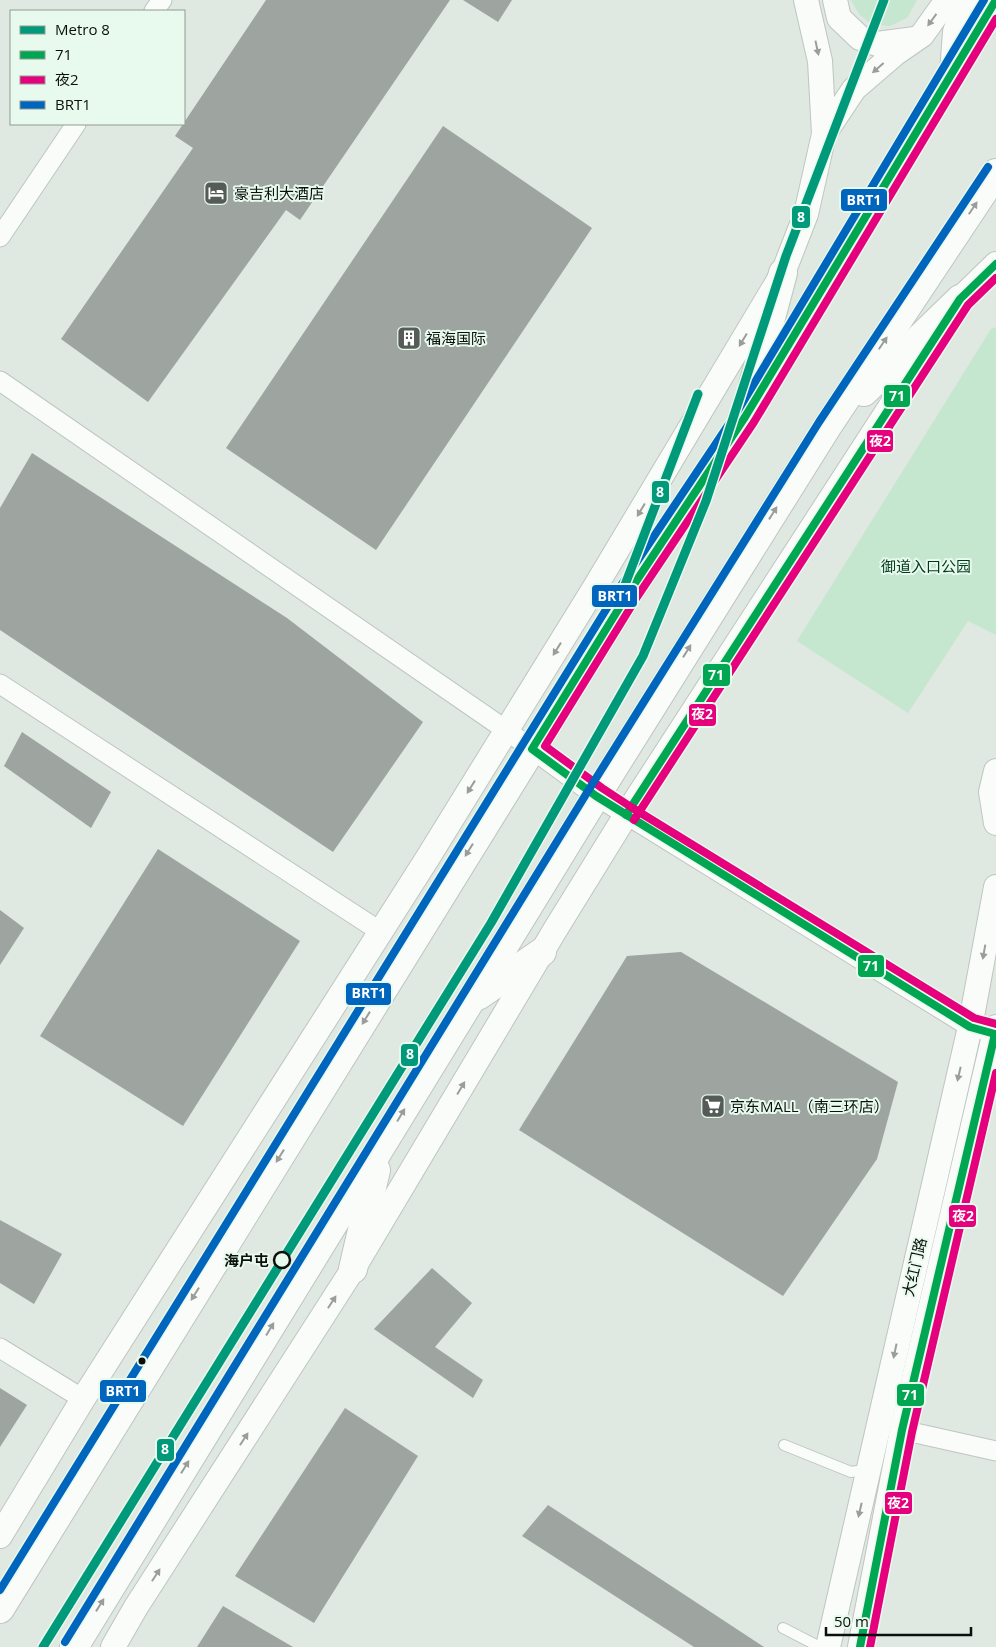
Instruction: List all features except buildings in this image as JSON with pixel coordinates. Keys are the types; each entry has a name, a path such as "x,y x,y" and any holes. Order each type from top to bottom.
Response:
{"highway":[{"path":"0,1609 629,592 745,417 996,0"},
{"path":"74,1647 596,796 827,427 996,173"},
{"path":"745,417 784,274"},
{"path":"827,427 960,299"},
{"path":"470,1001 542,952"},
{"path":"353,1268 381,1147"}],"street":[{"path":"0,1536 83,1399 380,932 595,587 784,274 806,214 824,134 820,61 806,0"},
{"path":"835,0 839,18 860,38 877,44 916,38"},
{"path":"824,134 854,89 896,53 922,35 947,0"},
{"path":"952,72 954,32 966,0"},
{"path":"0,237 75,125"},
{"path":"113,1647 136,1607 353,1268 626,815 960,299 996,264"},
{"path":"960,299 996,279"},
{"path":"0,381 506,730 596,796 970,1027 995,1031"},
{"path":"0,684 380,932"},
{"path":"996,771 991,792 996,823"},
{"name":"大红门路","path":"860,1647 882,1471 996,887"},
{"name":"大红门路","path":"828,1647 882,1471 902,1430 995,1031"},
{"path":"0,1348 83,1399"},
{"path":"902,1430 996,1451"}],"lane":[{"path":"784,1445 851,1472 882,1471"},
{"path":"782,1628 820,1647"}],"green space":[{"path":"851,0 917,0 907,18 890,26 871,24 859,14"},
{"name":"御道入口公园","path":"996,327 996,635 968,621 908,713 797,641 991,329"}],"metro line":[{"name":"8","path":"43,1647 491,923 643,656 706,501 786,256 884,0"},
{"name":"8","path":"623,590 698,394"}],"transit line":[{"name":"BRT1","path":"0,1590 620,587 737,412 984,0"},
{"name":"71","path":"860,1647 902,1430 995,1034 970,1027 596,796 532,749 629,592 745,417 996,0"},
{"name":"夜2","path":"996,19 754,422 637,597 545,746 631,807 974,1018 996,1024"},
{"name":"BRT1","path":"65,1642 588,791 819,422 988,167"},
{"name":"71","path":"626,815 960,299 996,264"},
{"name":"夜2","path":"634,820 968,305 996,278"},
{"name":"夜2","path":"870,1647 912,1432 996,1073"}],"place":[{"name":"豪吉利大酒店","path":"216,193"},
{"name":"福海国际","path":"409,338"},
{"name":"京东MALL（南三环店）","path":"713,1106"},
{"name":"海户屯","path":"282,1260"}]}
